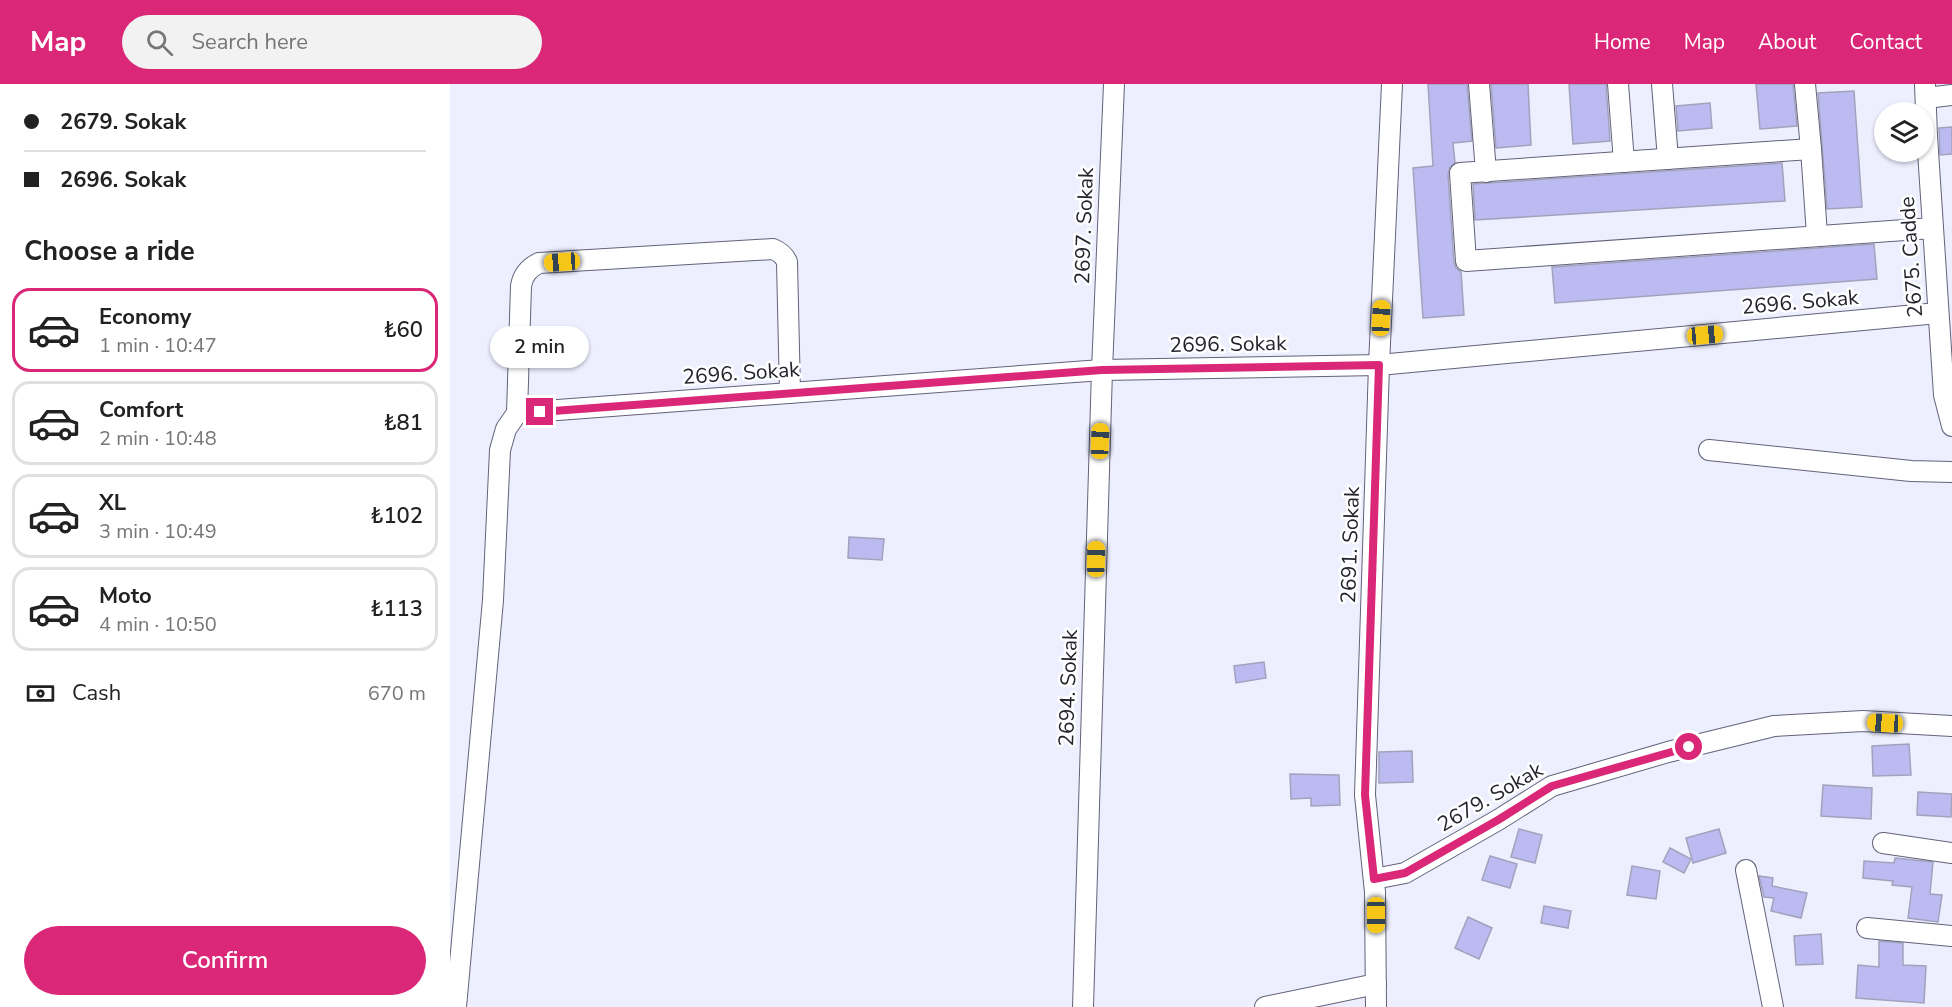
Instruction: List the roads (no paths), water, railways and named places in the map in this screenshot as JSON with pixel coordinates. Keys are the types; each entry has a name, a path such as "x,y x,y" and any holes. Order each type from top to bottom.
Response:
{"street":[{"name":"2697. Sokak","path":"1102,370 1114,84"},
{"name":"2691. Sokak","path":"1376,1007 1374,879 1365,795 1379,365 1392,84"},
{"path":"1479,84 1486,172"},
{"path":"1618,84 1624,162"},
{"path":"1662,84 1668,159"},
{"path":"1805,84 1817,235"},
{"path":"1926,91 1952,95"},
{"name":"2675. Cadde","path":"1926,91 1933,228 1943,254 1938,313 1944,395 1952,426"},
{"path":"1811,149 1460,173 1466,261 1933,228"},
{"path":"456,1007 493,600 500,450 506,429 517,413 521,286 528,270 539,263 773,249 779,251 787,262 790,393"},
{"name":"2696. Sokak","path":"517,413 1102,370 1379,365 1938,313"},
{"name":"2694. Sokak","path":"1083,1007 1102,370"},
{"path":"1708,450 1911,471 1952,472"},
{"name":"2679. Sokak","path":"1374,879 1405,873 1552,786 1668,752 1774,726 1863,721 1952,726"},
{"path":"1883,843 1952,853"},
{"path":"1746,870 1773,1007"},
{"path":"1867,928 1952,936"},
{"path":"1265,1007 1376,984"}]}
